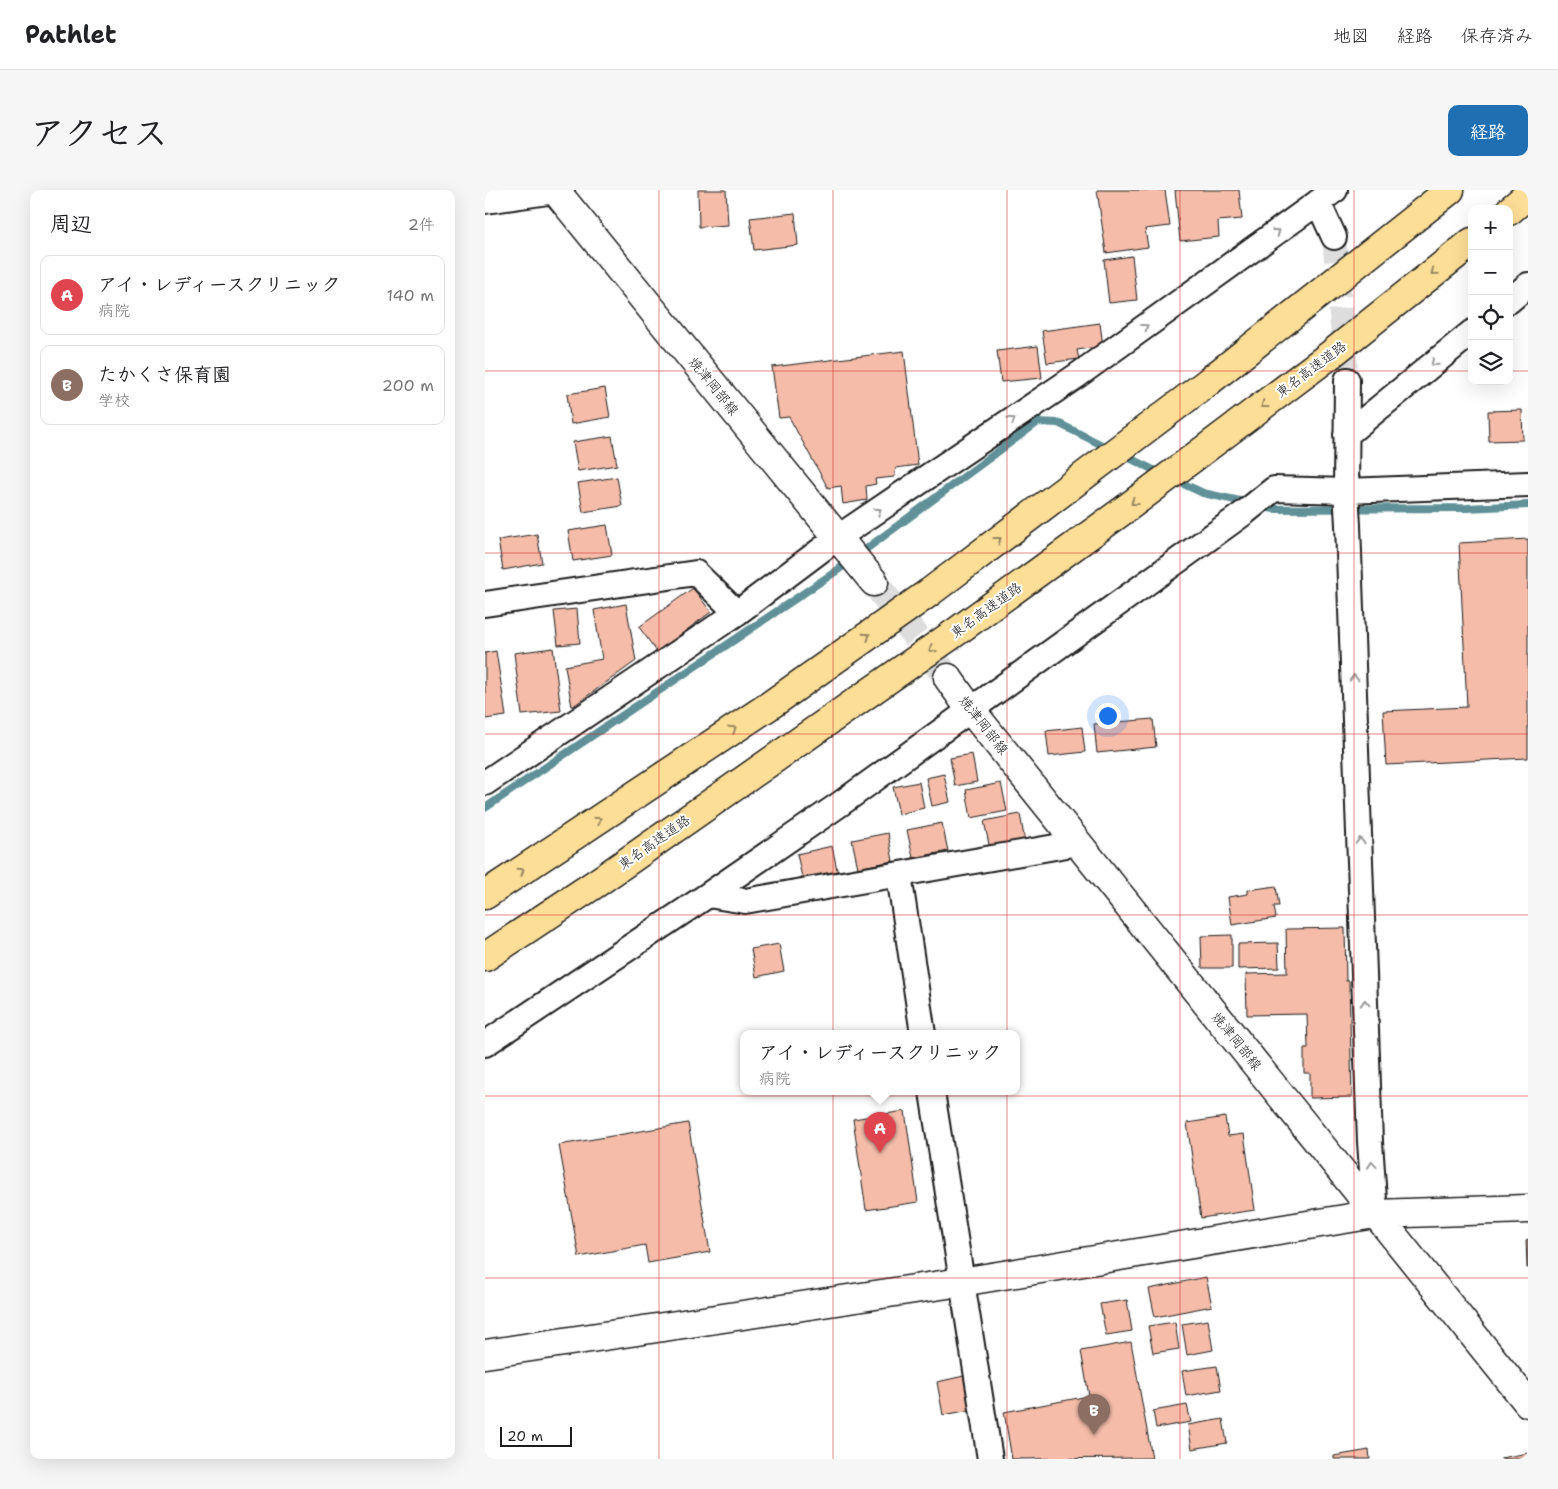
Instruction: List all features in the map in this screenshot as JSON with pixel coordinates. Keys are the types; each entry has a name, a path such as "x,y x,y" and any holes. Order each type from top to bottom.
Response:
{"highway":[{"path":"485,895 769,706 930,592 1207,382 1449,190"},
{"path":"1513,208 1528,195"},
{"name":"東名高速道路","path":"485,957 598,882 955,632 1128,507 1330,355 1468,245"}],"main road":[{"name":"焼津岡部線","path":"558,190 874,582"},
{"name":"焼津岡部線","path":"948,678 970,709 1528,1403"},
{"path":"485,1354 961,1282 1375,1214 1528,1209"}],"street":[{"path":"485,201 558,190"},
{"path":"485,783 737,613 837,538 1078,376 1327,196 1334,237"},
{"path":"1513,298 1528,285"},
{"path":"1346,435 1468,335"},
{"path":"1347,380 1346,491 1349,525 1370,1142 1375,1214"},
{"path":"485,1044 708,896 839,804 1244,513 1274,489 1346,491 1528,484"},
{"path":"485,604 696,572 737,613"},
{"path":"708,896 745,902 1078,843"},
{"path":"899,875 922,1030"},
{"path":"932,1095 990,1459"}],"building":[{"path":"698,190 726,190 728,225 699,227"},
{"path":"1097,190 1165,190 1170,226 1145,229 1148,247 1106,253"},
{"path":"1175,190 1239,190 1242,219 1218,221 1219,237 1180,241"},
{"path":"795,213 798,245 754,250 750,218"},
{"path":"1132,256 1137,300 1109,303 1104,260"},
{"path":"1100,323 1103,346 1077,350 1079,359 1047,363 1042,331"},
{"path":"1038,346 1042,378 1001,382 997,351"},
{"path":"904,351 918,465 896,468 894,477 875,479 876,484 866,486 867,500 843,504 841,486 828,488 789,417 779,418 772,367"},
{"path":"605,388 610,417 571,424 567,394"},
{"path":"1522,410 1523,440 1489,441 1488,411"},
{"path":"612,436 617,465 578,471 573,442"},
{"path":"617,477 622,506 583,512 578,483"},
{"path":"607,525 612,555 573,561 568,531"},
{"path":"537,534 542,563 503,570 498,540"},
{"path":"1528,539 1528,758 1386,765 1383,711 1467,707 1459,543"},
{"path":"693,588 711,612 657,652 639,627"},
{"path":"626,604 636,661 572,707 565,666 602,659 594,610"},
{"path":"577,609 580,643 558,645 554,611"},
{"path":"553,648 561,711 522,715 514,653"},
{"path":"496,651 506,716 485,719 485,653"},
{"path":"1153,719 1156,747 1097,753 1094,724"},
{"path":"1082,727 1085,752 1049,756 1046,731"},
{"path":"972,754 977,782 955,786 950,758"},
{"path":"944,774 950,802 932,806 926,778"},
{"path":"919,782 924,808 899,814 893,787"},
{"path":"1001,783 1007,811 971,818 966,790"},
{"path":"1020,814 1025,842 990,849 984,821"},
{"path":"942,823 948,851 913,858 907,830"},
{"path":"888,833 893,861 858,868 852,840"},
{"path":"832,846 838,874 803,882 797,854"},
{"path":"1276,886 1279,906 1274,906 1276,918 1232,925 1228,897 1248,894 1248,890"},
{"path":"1345,928 1346,981 1349,981 1352,1097 1310,1098 1310,1073 1304,1073 1304,1048 1308,1048 1307,1014 1247,1015 1246,974 1287,973 1286,929"},
{"path":"1232,935 1232,968 1202,968 1201,936"},
{"path":"1278,943 1279,968 1238,969 1238,944"},
{"path":"779,944 784,971 756,977 751,949"},
{"path":"905,1111 918,1202 866,1210 853,1119"},
{"path":"1225,1117 1228,1136 1244,1134 1255,1210 1201,1218 1187,1123"},
{"path":"688,1123 710,1252 648,1263 645,1245 579,1257 559,1145"},
{"path":"1528,1239 1528,1268 1527,1268 1526,1240"},
{"path":"1206,1277 1212,1306 1155,1317 1149,1289"},
{"path":"1127,1300 1132,1331 1106,1335 1100,1304"},
{"path":"1208,1320 1213,1350 1187,1355 1182,1324"},
{"path":"1175,1322 1179,1349 1153,1353 1148,1326"},
{"path":"1131,1342 1152,1458 1012,1459 1004,1412 1089,1396 1081,1351"},
{"path":"1217,1366 1221,1390 1186,1396 1182,1371"},
{"path":"964,1376 971,1410 943,1415 937,1382"},
{"path":"1187,1405 1191,1422 1156,1428 1153,1411"},
{"path":"1223,1419 1227,1443 1192,1449 1188,1425"},
{"path":"1369,1450 1370,1459 1334,1459 1334,1456"},
{"path":"1528,1453 1528,1459 1501,1459 1501,1458"}],"waterway":[{"path":"485,808 835,572 1038,422 1058,423 1110,449"},
{"path":"1121,454 1162,474"},
{"path":"1175,480 1203,493 1249,503"},
{"path":"1260,506 1274,509 1467,508 1528,505"}],"tunnel":[{"path":"1334,237 1347,380"},
{"path":"874,582 948,678"}],"place":[{"name":"アイ・レディースクリニック","path":"880,1153"},
{"name":"たかくさ保育園","path":"1094,1435"}]}
